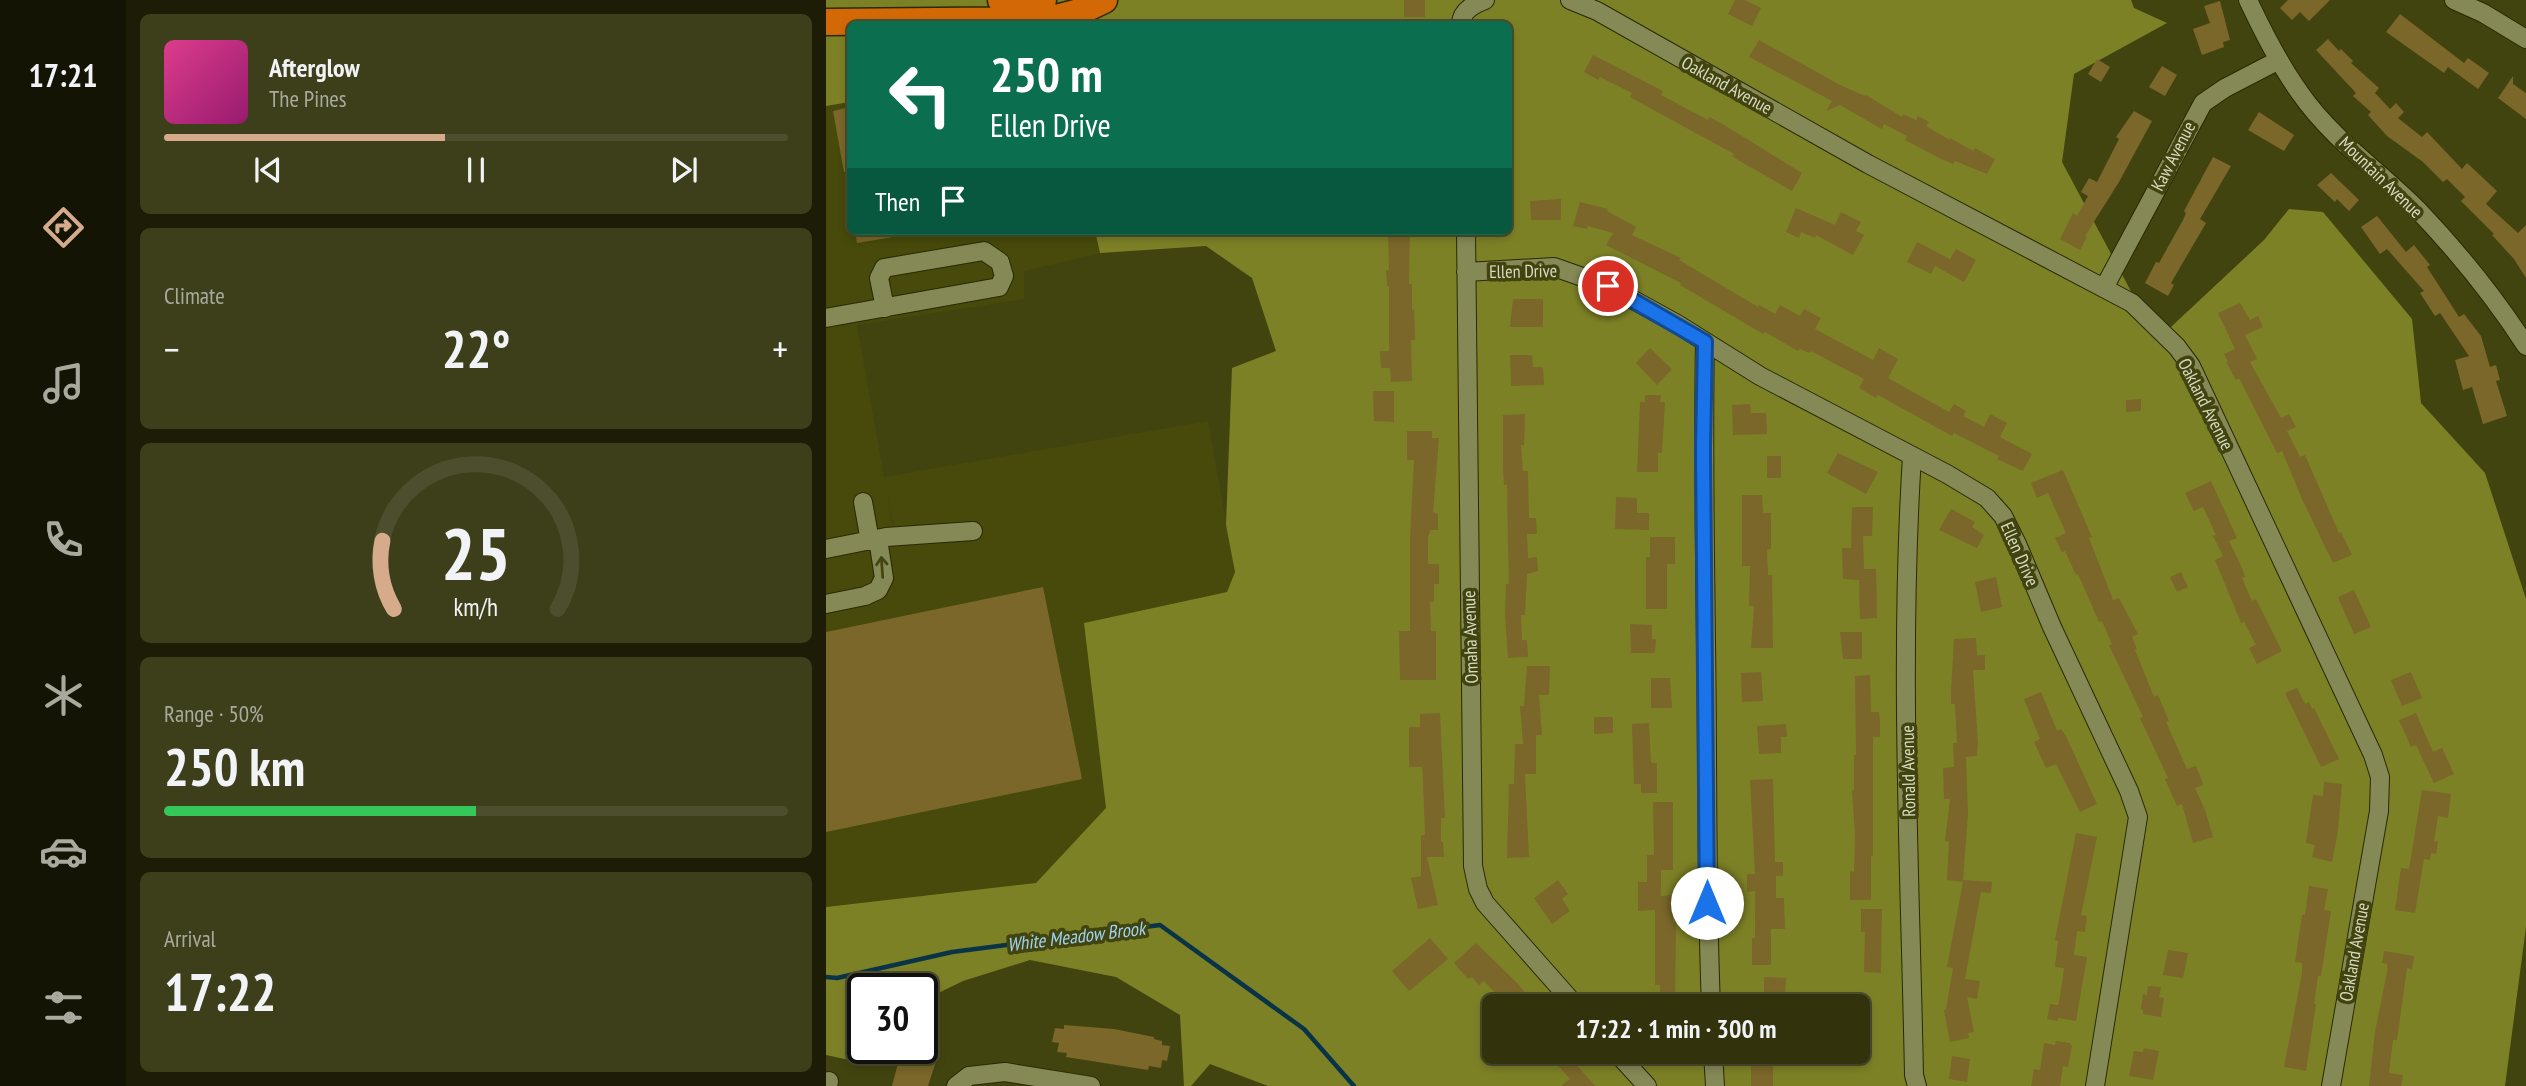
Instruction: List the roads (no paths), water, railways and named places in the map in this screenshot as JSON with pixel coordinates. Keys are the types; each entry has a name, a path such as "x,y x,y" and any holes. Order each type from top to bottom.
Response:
{"highway":[{"path":"1002,0 1043,0"},
{"path":"937,21 1048,20 1079,12 1104,0"},
{"path":"826,22 847,22"}],"street":[{"name":"Oakland Avenue","path":"1570,0 1597,11 1868,164 2132,303 2177,347 2191,366 2373,755 2380,777 2379,811 2331,1086"},
{"name":"Mountain Avenue","path":"2248,0 2279,60 2301,95 2472,268 2526,346"},
{"path":"2454,0 2483,13 2526,40"},
{"path":"1462,21 1466,10 1482,1"},
{"name":"Kaw Avenue","path":"2104,288 2203,103 2225,88 2279,60"},
{"name":"Omaha Avenue","path":"1466,235 1473,866 1478,889 1485,903 1565,994"},
{"path":"826,318 884,308 999,287 1004,275 1000,262 984,251 884,268 878,278 884,308"},
{"name":"Ellen Drive","path":"1466,272 1554,267 1608,286 1760,376 1987,498 2003,516 2129,791 2138,817 2095,1086"},
{"path":"1705,342 1703,540 1707,903 1711,994"},
{"name":"Ronald Avenue","path":"1912,456 1907,545 1906,685 1914,1075 1917,1086"},
{"path":"826,604 865,596 878,590 884,578 863,502"},
{"path":"826,549 874,540 973,531"},
{"path":"1627,1064 1647,1086"},
{"path":"1714,1064 1715,1086"},
{"path":"956,1086 969,1076 1005,1072 1091,1086"}],"waterway":[{"name":"White Meadow Brook","path":"826,977 837,978 952,952 1160,925 1304,1029 1354,1086"}]}
